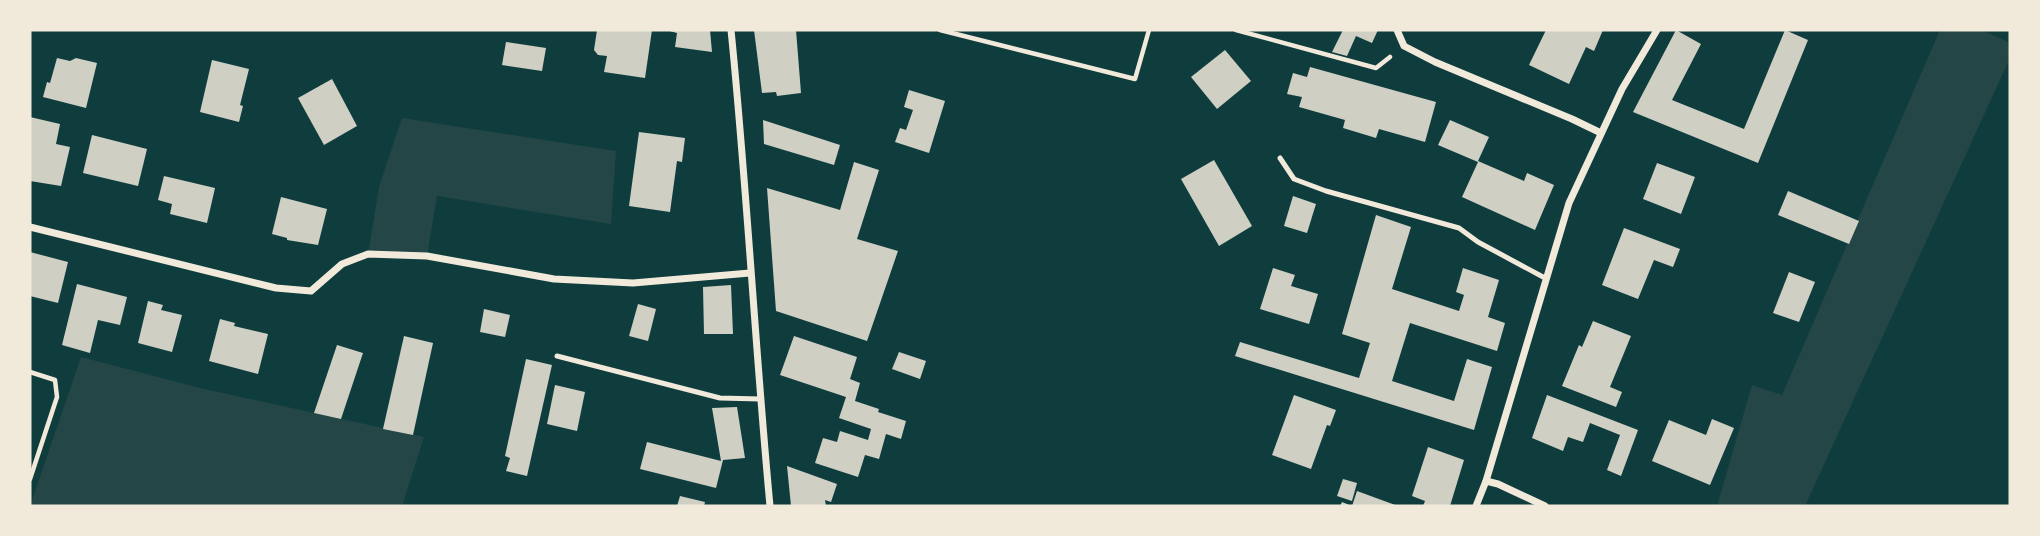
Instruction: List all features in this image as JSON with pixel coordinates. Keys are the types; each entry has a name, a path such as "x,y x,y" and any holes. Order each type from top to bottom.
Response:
{"street":[{"path":"731,30 744,159 750,273 770,506"},
{"path":"1397,30 1404,46 1435,62 1601,133"},
{"path":"1476,506 1486,481 1569,203 1622,89 1657,30"},
{"path":"30,227 276,288 311,291 342,264 368,254 427,256 554,279 632,283 750,273"},
{"path":"1486,481 1545,506"}],"lane":[{"path":"1280,158 1294,179 1326,191 1459,228 1478,242 1545,278"},
{"path":"557,356 720,398 760,399"}],"path":[{"path":"940,30 1136,79 1149,30"},
{"path":"1236,30 1376,68 1404,46"},
{"path":"30,372 55,380 57,397 30,479"}],"shaded area":[{"path":"1940,30 1982,30 2010,43 2010,58 1805,506 1717,506 1752,385 1782,395"},
{"path":"402,118 616,151 611,224 437,196 427,256 368,254 379,187"},
{"path":"81,357 200,388 424,437 402,506 30,506"}],"building":[{"path":"597,30 652,30 645,78 604,72 607,56 598,55 594,50"},
{"path":"666,30 710,30 712,52 675,47 677,33"},
{"path":"754,30 796,30 801,93 777,96 776,92 762,93"},
{"path":"1343,30 1378,30 1372,43 1356,36 1347,56 1332,52"},
{"path":"1546,30 1603,30 1594,51 1586,47 1569,84 1529,65"},
{"path":"1676,30 1701,44 1672,100 1744,129 1785,30 1808,40 1758,163 1633,112"},
{"path":"506,42 546,48 542,71 502,65"},
{"path":"1225,50 1251,81 1217,109 1191,77"},
{"path":"57,58 70,61 76,58 97,63 86,108 43,97"},
{"path":"212,60 249,69 240,105 243,106 239,122 200,112"},
{"path":"1310,67 1436,102 1425,142 1379,129 1376,138 1343,128 1345,120 1299,107 1302,97 1287,94 1293,73 1307,77"},
{"path":"332,79 357,126 324,145 298,98"},
{"path":"909,90 945,101 929,153 895,142 900,128 906,130 913,110 904,107"},
{"path":"30,117 60,124 56,144 70,147 61,186 30,181"},
{"path":"763,120 840,145 834,165 764,144"},
{"path":"1450,120 1489,137 1478,161 1524,181 1527,173 1554,185 1535,230 1462,197 1478,162 1438,145"},
{"path":"639,132 685,138 682,162 677,161 670,212 629,206"},
{"path":"92,135 147,149 138,186 83,173"},
{"path":"1214,160 1252,226 1219,246 1181,179"},
{"path":"854,162 879,170 857,239 898,251 867,341 776,311 767,188 840,210"},
{"path":"1657,163 1695,177 1681,214 1643,199"},
{"path":"164,176 215,188 207,223 170,214 172,204 158,200"},
{"path":"1788,191 1859,221 1849,244 1778,215"},
{"path":"1293,196 1316,204 1307,233 1284,226"},
{"path":"281,197 327,209 318,245 287,240 272,234"},
{"path":"1376,215 1411,227 1392,289 1459,311 1464,295 1456,292 1463,268 1499,280 1488,317 1505,323 1497,351 1410,323 1392,381 1454,401 1467,359 1492,367 1474,430 1235,356 1240,342 1359,378 1370,343 1342,334"},
{"path":"1624,228 1680,249 1673,267 1654,260 1638,299 1602,285"},
{"path":"30,252 68,262 58,303 30,296"},
{"path":"1273,268 1295,275 1291,286 1318,294 1309,324 1260,309"},
{"path":"1789,272 1815,282 1799,322 1773,313"},
{"path":"77,284 127,297 120,325 98,320 90,353 62,345"},
{"path":"731,285 733,334 704,334 703,287"},
{"path":"148,301 163,305 161,310 182,315 172,352 138,343"},
{"path":"638,304 656,309 648,341 629,336"},
{"path":"484,309 510,315 505,337 480,332"},
{"path":"220,319 235,323 234,326 268,334 258,374 209,361"},
{"path":"1593,321 1631,336 1610,387 1622,392 1616,407 1562,386 1579,345 1582,347"},
{"path":"404,336 433,343 413,435 383,429"},
{"path":"794,336 857,357 850,379 860,383 855,401 906,421 901,439 886,434 879,459 865,455 858,477 815,463 823,438 837,442 840,431 868,440 871,429 839,418 846,397 780,375"},
{"path":"337,345 363,353 341,419 314,413"},
{"path":"899,352 926,361 920,379 892,369"},
{"path":"526,359 552,365 527,476 506,471 510,458 505,456"},
{"path":"555,385 585,392 577,431 547,424"},
{"path":"1294,395 1336,410 1330,426 1327,425 1311,469 1272,455"},
{"path":"1547,395 1638,430 1621,476 1607,470 1620,435 1590,423 1583,442 1568,437 1563,451 1532,438"},
{"path":"737,407 745,458 723,460 716,488 640,469 647,442 721,461 712,408"},
{"path":"1712,419 1734,428 1710,485 1652,461 1669,420 1706,435"},
{"path":"1428,447 1464,460 1450,506 1423,506 1425,501 1412,496"},
{"path":"787,466 837,484 831,502 825,500 826,506 791,506"},
{"path":"1343,479 1357,483 1352,501 1337,496"},
{"path":"1357,491 1398,506 1352,506"},
{"path":"680,496 705,502 704,506 677,506"}]}
